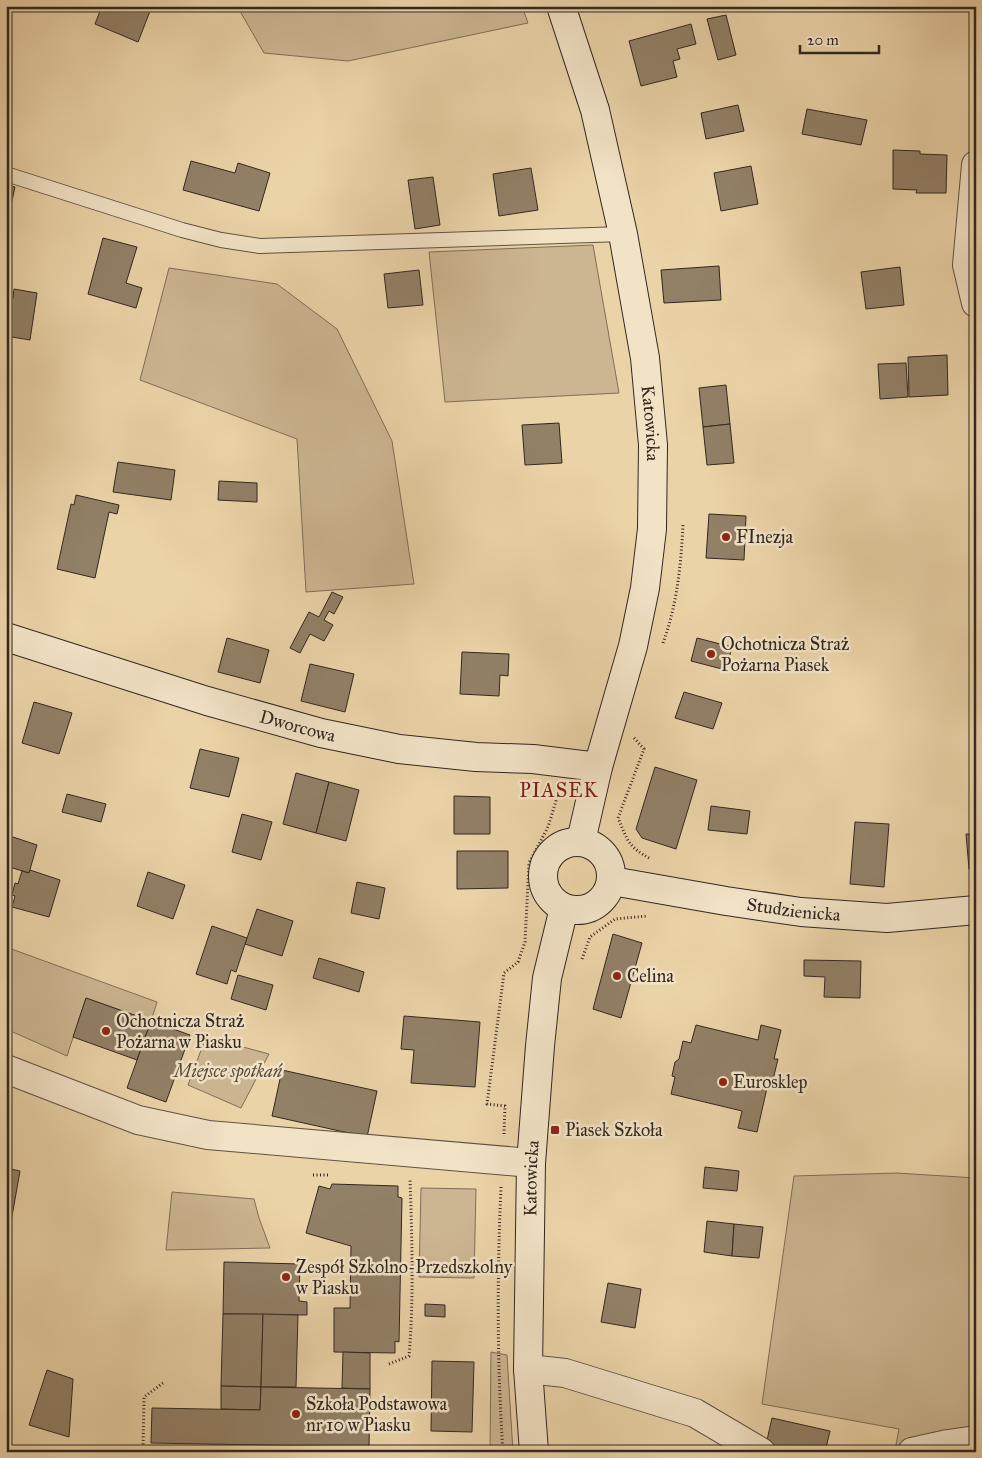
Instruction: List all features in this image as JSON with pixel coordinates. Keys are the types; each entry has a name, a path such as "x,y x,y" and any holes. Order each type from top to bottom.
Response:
{"street":[{"name":"Katowicka","path":"561,6 595,110 623,234 644,358 653,445 652,529 645,588 633,646 598,767 580,841"},
{"path":"976,165 967,265 976,303"},
{"name":"Dworcowa","path":"7,642 321,733 399,749 476,757 533,759 598,767"},
{"path":"580,841 594,846 606,857 611,868 612,881 604,898 593,907 578,910 564,908 554,900 547,891 543,878 549,856 556,849 567,842 580,841"},
{"name":"Studzienicka","path":"612,881 801,912 887,918 976,910"},
{"name":"Katowicka","path":"534,1452 528,1368 531,1163 546,978 564,908"},
{"path":"6,1069 138,1120 208,1135 531,1163"},
{"path":"528,1368 565,1373 695,1413 761,1452"},
{"path":"912,1452 976,1440"}],"lane":[{"path":"6,174 182,230 221,240 260,246 623,234"}],"path":[{"path":"662,646 677,593 682,559 683,525"},
{"path":"632,736 644,749 618,818 630,844 638,852 659,863 651,888 646,916"},
{"path":"525,942 554,947 581,960 590,937 614,920 646,916 656,918"},
{"path":"313,1174 332,1175"},
{"path":"389,1364 409,1356 412,1323 410,1176"},
{"path":"163,1383 144,1397 143,1449 263,1452"}],"green space":[{"path":"237,6 522,6 528,23 348,61 264,53"},
{"path":"593,245 619,393 445,402 429,252"},
{"path":"169,268 277,284 337,329 392,441 414,584 306,592 297,439 140,380"},
{"path":"6,947 157,1002 151,1021 86,998 67,1056 6,1029"},
{"name":"Miejsce spotkań","path":"206,1037 269,1054 241,1108 188,1085"},
{"path":"897,1173 976,1178 976,1425 895,1450 899,1429 762,1404 794,1176"},
{"path":"421,1188 476,1189 474,1278 419,1277"},
{"path":"172,1192 254,1199 270,1248 166,1250"},
{"path":"491,1352 507,1355 513,1452 490,1452"}],"building":[{"path":"102,6 152,6 138,42 95,24"},
{"path":"726,15 736,55 718,60 707,19"},
{"path":"691,24 696,44 677,49 680,59 673,61 677,77 641,86 629,41"},
{"path":"738,105 744,131 706,139 701,113"},
{"path":"807,109 867,120 861,145 802,134"},
{"path":"893,150 947,155 946,193 916,193 917,190 893,189"},
{"path":"191,161 235,173 238,163 270,173 259,211 183,190"},
{"path":"751,166 758,204 721,211 714,173"},
{"path":"531,168 538,210 499,216 493,174"},
{"path":"433,177 440,225 415,229 408,180"},
{"path":"6,185 15,187 6,228"},
{"path":"103,238 137,247 126,283 142,288 136,308 88,294"},
{"path":"719,266 721,300 664,303 661,270"},
{"path":"900,267 904,305 866,309 861,272"},
{"path":"419,270 423,305 388,308 384,274"},
{"path":"14,289 37,293 30,340 6,336 6,297 13,298"},
{"path":"947,355 948,395 909,397 908,357"},
{"path":"906,363 908,397 880,399 878,364"},
{"path":"726,385 730,424 703,427 699,388"},
{"path":"559,423 562,463 525,465 522,425"},
{"path":"730,424 734,463 707,465 703,427"},
{"path":"118,462 175,470 171,500 113,492"},
{"path":"219,481 257,483 257,502 218,500"},
{"path":"76,495 119,505 117,514 109,512 95,578 57,569 71,504 74,505"},
{"name":"FInezja","path":"709,514 746,516 744,560 706,558"},
{"path":"332,592 343,597 334,614 329,611 324,620 333,625 324,641 310,634 300,653 290,648 309,612 319,617"},
{"path":"227,638 269,650 260,683 218,672"},
{"name":"Ochotnicza Straż Pożarna Piasek","path":"697,638 732,647 726,670 691,661"},
{"path":"462,652 509,654 508,676 500,675 499,696 460,694"},
{"path":"310,664 354,674 345,712 301,701"},
{"path":"684,692 722,703 713,729 675,718"},
{"path":"34,702 72,713 59,754 22,743"},
{"path":"200,749 239,758 229,797 190,788"},
{"path":"655,767 697,780 676,849 642,838 636,829"},
{"path":"296,773 329,782 316,833 283,824"},
{"path":"329,782 359,790 346,841 316,833"},
{"path":"67,794 106,804 101,822 62,812"},
{"path":"454,796 490,797 490,834 454,834"},
{"path":"711,806 750,811 747,834 708,830"},
{"path":"242,814 272,822 261,860 232,852"},
{"path":"855,822 889,824 884,887 850,884"},
{"path":"966,834 976,834 976,868 969,869"},
{"path":"7,835 37,845 29,873 6,866"},
{"path":"457,851 508,851 508,888 457,889"},
{"path":"30,870 60,880 49,917 12,907 15,896 12,895 15,883 18,884 22,871 29,873"},
{"path":"148,872 185,885 173,919 137,906"},
{"path":"357,882 385,888 379,919 351,913"},
{"path":"257,909 293,921 282,956 245,944"},
{"path":"212,926 247,938 236,972 231,970 227,984 196,974"},
{"name":"Celina","path":"613,934 642,943 621,1018 593,1009"},
{"path":"319,958 364,972 359,992 313,978"},
{"path":"804,960 861,961 860,998 824,997 825,977 804,976"},
{"path":"238,975 273,985 266,1010 231,999"},
{"path":"86,998 151,1021 137,1060 73,1037"},
{"path":"404,1016 480,1022 475,1087 411,1083 414,1050 401,1049"},
{"path":"151,1021 190,1035 166,1102 127,1088"},
{"name":"Eurosklep","path":"696,1025 758,1040 761,1025 781,1030 774,1059 778,1059 771,1088 767,1088 757,1132 738,1128 742,1111 671,1094 675,1077 672,1076 675,1062 679,1059 683,1041 691,1043"},
{"path":"282,1070 377,1091 367,1137 272,1116"},
{"path":"705,1167 739,1171 737,1191 703,1188"},
{"path":"6,1168 20,1171 11,1222 6,1221"},
{"path":"332,1184 398,1186 398,1197 402,1198 399,1342 395,1341 395,1353 334,1352 334,1308 350,1308 351,1246 306,1233 319,1186 330,1189"},
{"path":"707,1221 734,1224 732,1256 704,1252"},
{"path":"734,1224 763,1227 759,1258 732,1256"},
{"path":"224,1262 300,1264 299,1301 307,1302 307,1315 223,1314"},
{"path":"608,1283 641,1289 635,1328 601,1322"},
{"path":"425,1304 445,1305 445,1317 425,1316"},
{"path":"223,1314 263,1314 261,1387 221,1386"},
{"path":"263,1314 298,1315 296,1387 261,1387"},
{"path":"343,1352 370,1353 370,1389 342,1388"},
{"path":"432,1361 474,1362 472,1432 431,1431"},
{"path":"47,1370 73,1379 69,1437 29,1425"},
{"path":"221,1386 261,1387 260,1410 221,1409"},
{"path":"261,1387 370,1389 369,1447 151,1443 152,1408 260,1410"},
{"path":"772,1418 830,1431 825,1452 778,1452 765,1449"}],"place":[{"name":"FInezja","path":"726,537"},
{"name":"Ochotnicza Straż Pożarna Piasek","path":"711,654"},
{"name":"Celina","path":"617,976"},
{"name":"Ochotnicza Straż Pożarna w Piasku","path":"106,1031"},
{"name":"Eurosklep","path":"723,1082"},
{"name":"Piasek Szkoła","path":"555,1130"},
{"name":"Zespół Szkolno-Przedszkolny w Piasku","path":"286,1277"},
{"name":"Szkoła Podstawowa nr 10 w Piasku","path":"296,1414"}],"district":[{"name":"PIASEK","path":"559,790"}]}
